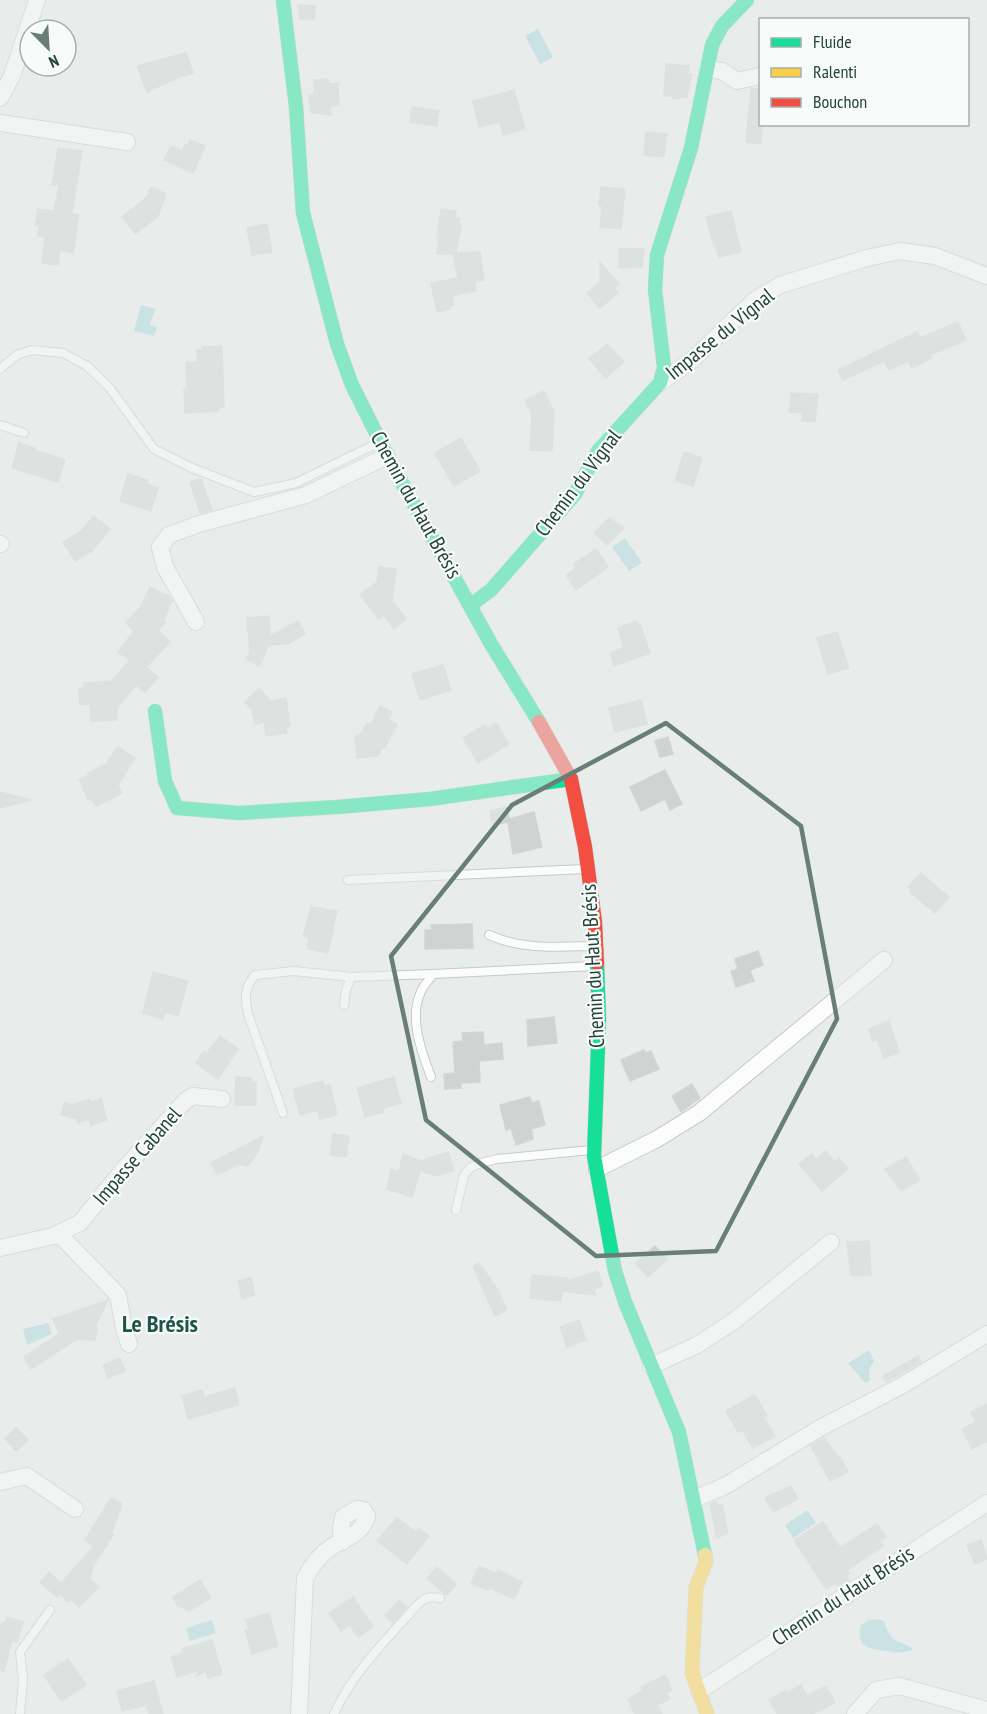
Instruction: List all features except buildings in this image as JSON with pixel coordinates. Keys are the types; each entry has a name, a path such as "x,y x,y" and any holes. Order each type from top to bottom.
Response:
{"street":[{"path":"0,98 12,76 37,0"},
{"name":"Chemin du Haut Brésis","path":"283,0 296,107 303,213 337,344 352,386 491,644 571,779 596,922 599,1018 595,1150 597,1169 615,1271 624,1302 679,1432 694,1499 705,1562 696,1587 692,1673 707,1714"},
{"path":"660,384 664,367 655,290 657,255 691,148 712,45 722,26 747,0"},
{"path":"707,69 722,71 737,81 759,76"},
{"path":"0,123 127,142"},
{"name":"Impasse du Vignal","path":"660,384 692,360 755,300 780,285 867,258 900,251 935,256 987,276"},
{"name":"Chemin du Vignal","path":"471,605 491,590 575,494 598,452 660,384"},
{"path":"196,622 165,567 160,548 169,535 199,524 306,495 384,449"},
{"path":"155,711 165,781 177,808 239,813 337,807 430,799 571,779"},
{"path":"597,1169 657,1139 699,1113 884,960"},
{"name":"Impasse Cabanel","path":"0,1248 59,1234 80,1223 123,1170 185,1101 193,1096 222,1099"},
{"path":"59,1234 118,1296 129,1344"},
{"path":"651,1365 697,1345 734,1321 831,1242"},
{"path":"694,1499 725,1486 820,1428 903,1385 987,1334"},
{"path":"0,1482 27,1476 75,1509"},
{"name":"Chemin du Haut Brésis","path":"699,1691 987,1503"},
{"path":"299,1714 305,1578 313,1563 332,1546 342,1542"},
{"path":"857,1713 876,1690 899,1686 987,1710"}],"lane":[{"path":"0,369 17,355 32,350 63,353 87,366 109,387 154,449 192,468 254,492 296,483 384,449"},
{"path":"0,425 24,433"},
{"path":"348,880 588,869"},
{"path":"489,935 522,945 596,946"},
{"path":"283,1113 248,1014 246,990 255,975 294,971 351,977 433,975 597,965"},
{"path":"430,1077 423,1057 415,1016 420,993 433,975"},
{"path":"344,1005 351,977"},
{"path":"456,1210 464,1175 471,1167 480,1163 497,1159 595,1150"},
{"path":"334,1714 344,1693 418,1604 432,1596 440,1598"},
{"path":"20,1714 23,1679 20,1652 50,1610"}],"highlighted area":[{"path":"666,723 801,826 837,1019 716,1251 596,1256 426,1120 391,956 512,805"}],"water":[{"path":"538,29 553,57 540,64 525,36"},
{"path":"141,305 155,309 150,325 157,327 154,336 134,331"},
{"path":"625,538 642,563 629,571 612,547"},
{"path":"48,1323 52,1334 27,1345 23,1329"},
{"path":"869,1350 874,1361 869,1369 870,1380 865,1383 848,1363"},
{"path":"807,1510 816,1523 793,1538 785,1525"},
{"path":"212,1620 216,1633 190,1641 186,1628"},
{"path":"869,1620 884,1621 893,1639 911,1647 912,1650 894,1652 865,1646 860,1638 861,1625"}],"traffic: fast":[{"path":"283,0 296,107 303,213 337,344 352,385 391,463 491,644 539,722"},
{"path":"471,605 491,590 575,494 598,451 660,383 664,367 655,290 657,255 691,148 712,45 722,26 747,0"},
{"path":"155,711 165,781 177,808 239,813 337,807 430,799 571,779"},
{"path":"597,963 599,1019 594,1156 615,1271 625,1302 679,1432 705,1555"}],"traffic: slow":[{"path":"705,1555 706,1562 696,1587 692,1673 707,1714"}],"traffic: jam":[{"path":"539,722 571,779 585,847 595,922 597,963"}],"district":[{"name":"Le Brésis","path":"160,1324"}]}
